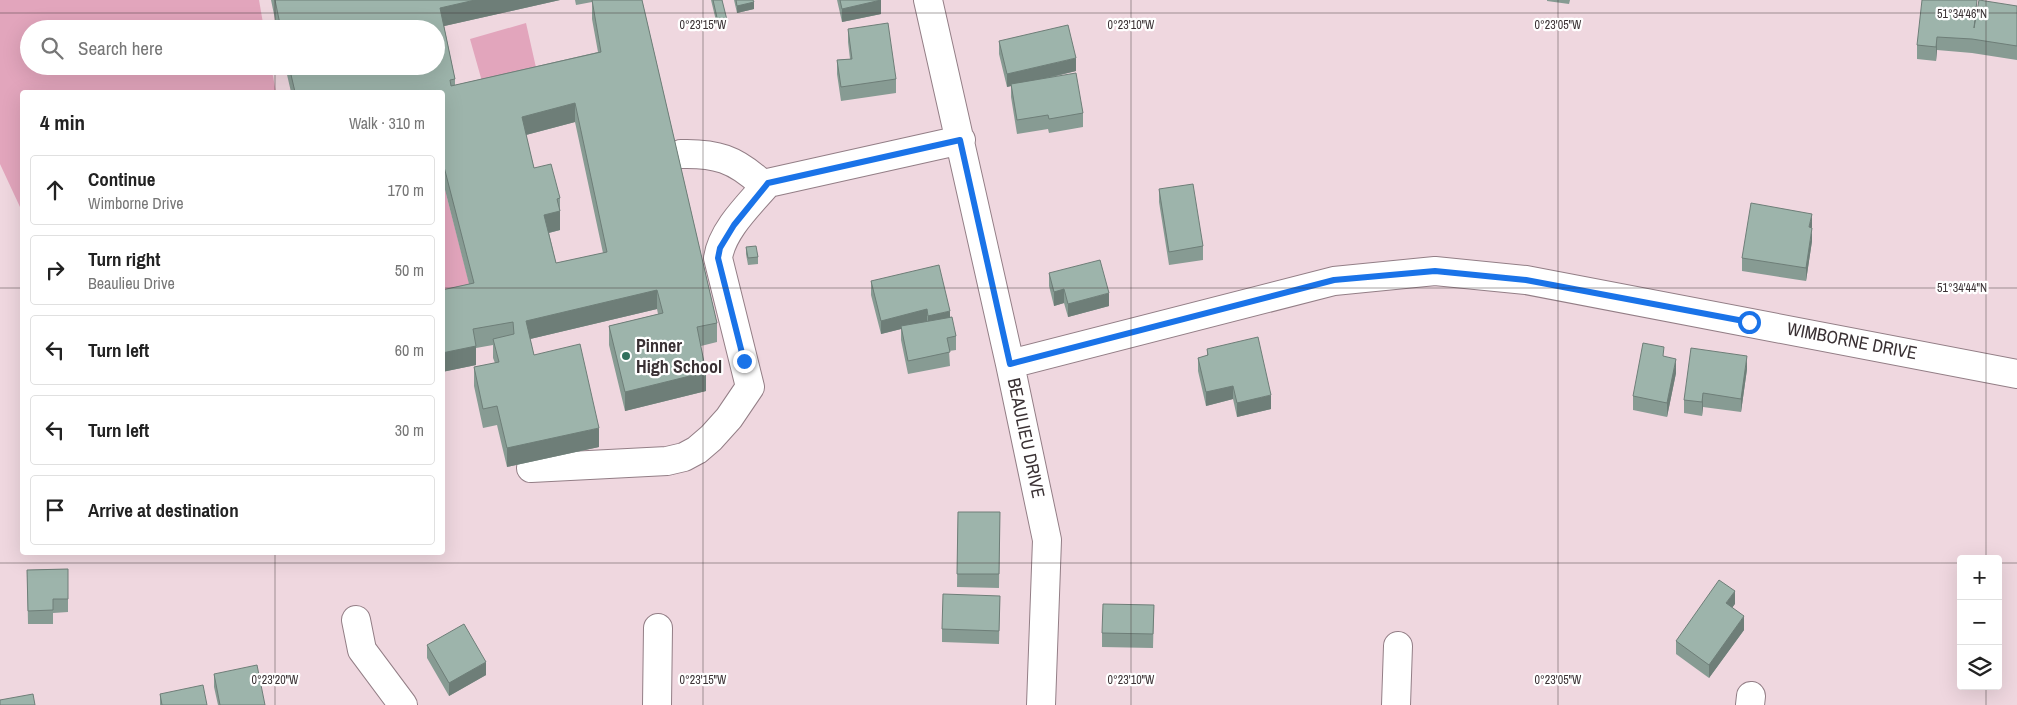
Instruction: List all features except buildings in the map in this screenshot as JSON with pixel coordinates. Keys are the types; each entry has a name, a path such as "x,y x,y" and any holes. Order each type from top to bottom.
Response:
{"street":[{"name":"BEAULIEU DRIVE","path":"928,0 1010,364 1047,540 1041,705"},
{"path":"681,154 701,153 724,158 740,165 761,183 768,183 960,140"},
{"path":"532,468 672,460 697,450 729,418 750,387 718,258 720,248 734,225 768,183"},
{"name":"WIMBORNE DRIVE","path":"1010,364 1334,280 1435,271 1526,280 2017,374"},
{"path":"356,620 362,650 403,705"},
{"path":"657,705 658,628"},
{"path":"1396,705 1398,646"}],"shaded area":[{"path":"0,0 259,0 262,20 20,20 20,75 273,75 276,90 20,90 20,207 0,164"},
{"path":"526,23 537,72 483,85 470,39"},
{"path":"445,190 474,302 445,307"}],"place":[{"name":"Pinner High School","path":"626,356"}],"route":[{"path":"744,361 718,258 720,248 734,225 768,183 960,140 1010,364 1334,280 1435,271 1526,280 1749,322"}]}
